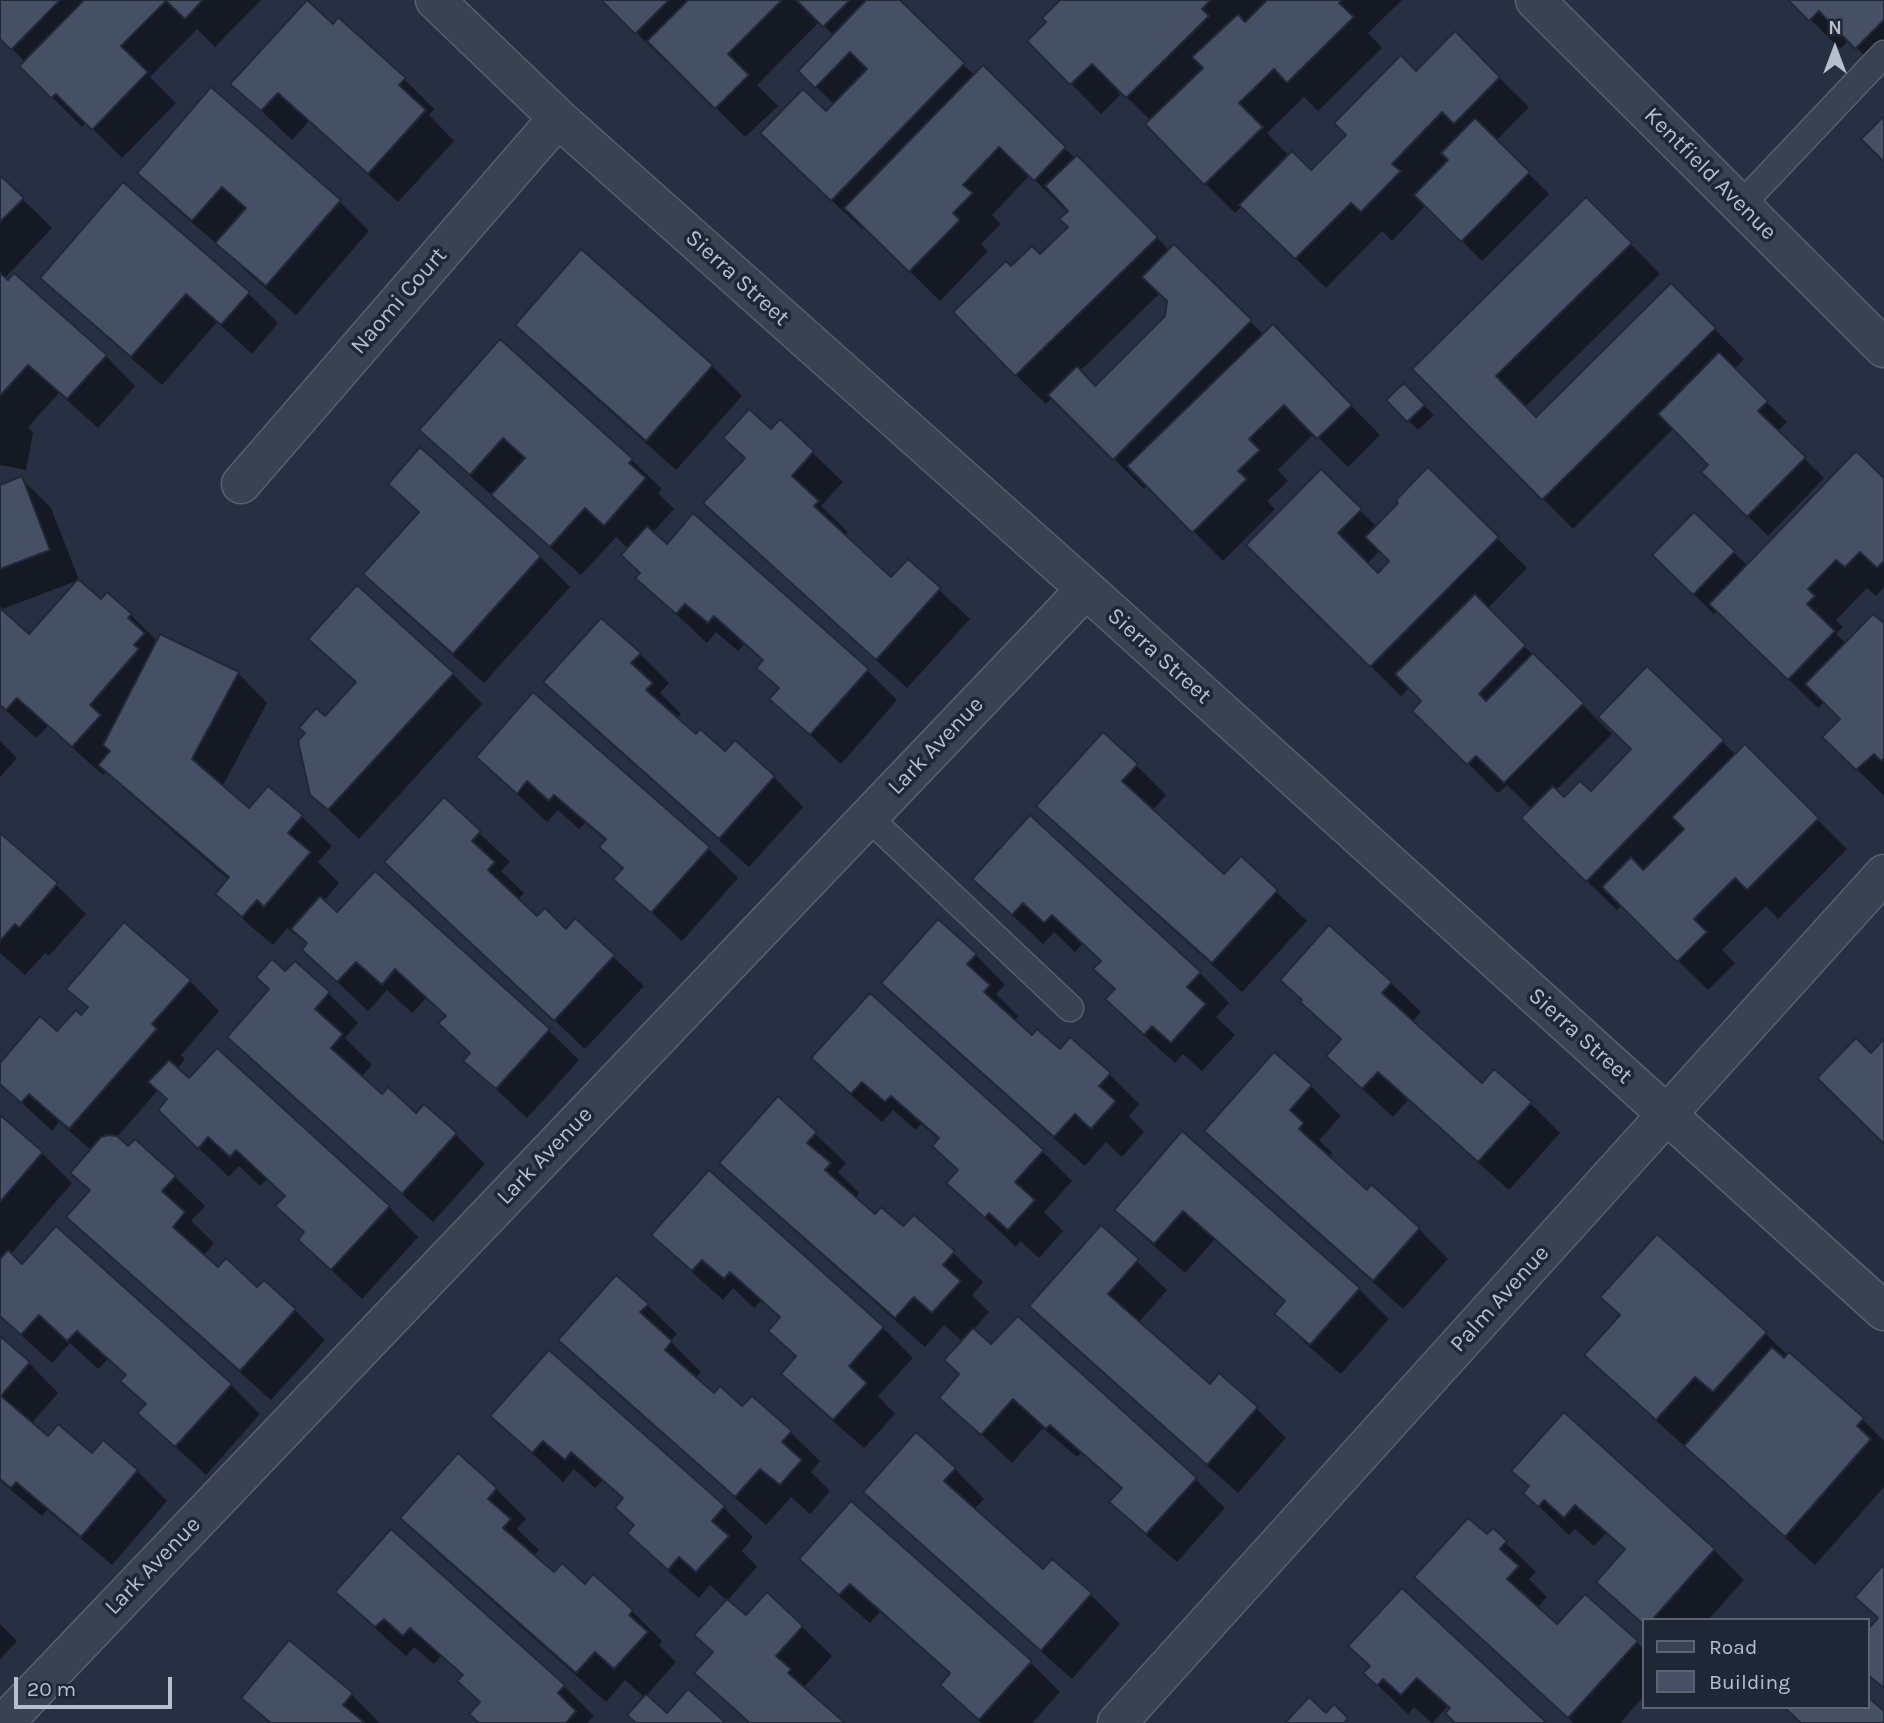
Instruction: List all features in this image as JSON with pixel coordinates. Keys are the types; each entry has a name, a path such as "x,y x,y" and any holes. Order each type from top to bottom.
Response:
{"street":[{"name":"Sierra Street","path":"435,0 558,118 1086,589 1884,1311"},
{"name":"Kentfield Avenue","path":"1535,0 1884,348"},
{"name":"Naomi Court","path":"241,484 558,118"},
{"name":"Lark Avenue","path":"4,1723 1086,589"},
{"name":"Palm Avenue","path":"1117,1723 1884,874"}],"lane":[{"path":"1741,205 1884,54"},
{"path":"868,817 1070,1008"}],"building":[{"path":"0,0 60,0 11,50 0,39"},
{"path":"84,0 203,0 185,19 166,1 121,46 148,72 92,130 56,94 51,98 19,66"},
{"path":"307,0 333,24 338,17 406,78 399,85 426,110 368,174 278,93 261,111 230,84"},
{"path":"601,0 669,0 635,34"},
{"path":"688,0 782,0 728,54 749,75 715,109 647,41"},
{"path":"796,0 850,0 823,27"},
{"path":"866,0 900,0 965,63 831,201 760,133 803,89 826,111 867,69 850,52 815,88 798,71"},
{"path":"1060,0 1211,0 1202,9 1209,16 1126,98 1092,64 1070,85 1027,41 1046,22 1042,18"},
{"path":"1267,0 1342,0 1339,3 1354,17 1287,83 1274,69 1239,103 1263,127 1204,185 1145,124 1203,68 1192,57 1238,14 1245,22"},
{"path":"1788,0 1884,0 1884,20 1855,49 1819,11 1809,21"},
{"path":"1455,31 1500,77 1454,124 1442,112 1392,164 1401,171 1361,212 1351,203 1295,259 1239,205 1292,151 1311,170 1346,135 1334,123 1401,55 1416,71"},
{"path":"983,65 1066,147 1034,181 999,147 963,185 973,193 953,213 960,220 909,272 844,208"},
{"path":"211,87 341,200 266,286 215,243 246,208 222,187 192,221 137,173"},
{"path":"1884,116 1884,162 1861,139"},
{"path":"1475,118 1530,172 1461,242 1414,195 1448,160 1441,153"},
{"path":"1077,155 1158,237 1015,376 953,312 1006,261 1011,266 1032,246 1040,254 1068,227 1059,219 1068,211 1045,186"},
{"path":"0,175 24,198 0,222"},
{"path":"123,182 250,292 221,325 186,294 131,357 40,278"},
{"path":"1586,197 1632,243 1496,376 1536,417 1671,283 1716,328 1542,500 1412,369"},
{"path":"1174,244 1252,320 1113,460 1048,395 1077,366 1095,386 1165,316 1167,301 1142,277"},
{"path":"581,249 713,365 646,441 515,325"},
{"path":"0,273 8,280 14,273 107,355 67,399 28,365 0,396"},
{"path":"1273,324 1352,405 1317,439 1284,405 1249,439 1260,450 1238,471 1247,479 1192,533 1127,466"},
{"path":"500,339 633,459 629,463 646,478 604,526 585,508 550,547 491,495 525,458 503,438 470,475 419,430"},
{"path":"1719,352 1768,401 1758,411 1806,457 1747,517 1701,472 1708,465 1658,414"},
{"path":"1404,383 1425,405 1407,422 1386,400"},
{"path":"749,409 771,429 780,419 814,451 792,476 819,501 814,506 891,577 908,559 941,588 876,660 703,503 745,458 723,438"},
{"path":"420,447 541,556 453,654 363,574 419,512 388,484"},
{"path":"1856,451 1884,478 1884,561 1877,568 1860,552 1845,567 1836,560 1808,589 1815,596 1807,604 1835,631 1788,680 1709,604"},
{"path":"1428,467 1499,537 1370,667 1246,545 1321,469 1362,509 1338,533 1378,573 1389,561 1365,537"},
{"path":"22,476 50,550 0,569 0,485"},
{"path":"1694,512 1735,551 1693,595 1652,555"},
{"path":"693,513 869,669 810,735 769,699 779,688 756,668 763,660 714,616 708,623 685,604 676,614 635,578 640,573 621,555 647,526 667,544"},
{"path":"78,579 101,599 107,592 132,614 128,618 145,633 134,645 139,649 90,705 101,715 72,747 17,698 6,710 0,705 0,608 29,634"},
{"path":"357,585 454,673 328,810 310,795 298,741 305,733 299,728 316,708 325,716 356,682 308,639"},
{"path":"1475,594 1526,645 1479,694 1486,701 1533,653 1584,703 1504,783 1476,756 1467,765 1412,711 1421,701 1395,674"},
{"path":"1873,614 1884,623 1884,758 1881,761 1874,754 1856,770 1822,737 1840,719 1805,684"},
{"path":"601,618 641,653 631,663 653,683 646,690 696,734 700,729 725,751 735,740 775,776 719,839 543,682"},
{"path":"160,634 239,672 192,759 249,808 268,786 303,815 288,833 311,852 264,907 257,900 242,917 215,894 229,877 98,765 110,751 103,745"},
{"path":"1647,666 1724,740 1586,882 1521,818 1553,786 1564,797 1580,781 1591,791 1631,749 1598,717"},
{"path":"533,692 710,847 651,913 613,879 623,868 599,847 606,839 554,795 549,801 527,781 517,794 476,757"},
{"path":"1103,732 1138,764 1122,781 1224,874 1241,856 1278,890 1212,963 1036,806"},
{"path":"1745,744 1819,818 1747,890 1735,878 1694,919 1707,932 1677,962 1602,887 1631,857 1643,870 1684,829 1672,817"},
{"path":"444,797 481,831 472,841 495,862 488,870 537,916 545,908 566,929 575,918 615,955 554,1021 384,862"},
{"path":"1030,815 1201,972 1187,987 1206,1004 1171,1043 1152,1026 1144,1035 1105,999 1115,989 1093,969 1101,961 1052,915 1044,923 1023,903 1012,915 972,879"},
{"path":"0,833 58,883 19,928 15,924 0,941"},
{"path":"375,871 550,1029 496,1089 463,1061 470,1053 438,1023 446,1016 395,969 382,985 356,962 337,982 302,950 307,943 291,929 320,896 337,912"},
{"path":"938,919 977,954 967,964 990,985 984,992 1032,1035 1037,1029 1060,1049 1070,1037 1111,1073 1099,1086 1116,1101 1091,1129 1075,1114 1054,1137 881,983"},
{"path":"124,922 191,980 152,1024 157,1029 69,1129 29,1094 21,1103 0,1084 0,1063 40,1016 57,1031 76,1010 81,1015 88,1007 66,989"},
{"path":"1329,925 1392,982 1382,993 1482,1083 1494,1069 1532,1102 1478,1162 1378,1072 1362,1089 1326,1056 1341,1039 1280,980"},
{"path":"272,959 285,971 295,961 330,992 315,1009 343,1034 331,1048 382,1094 388,1087 416,1113 424,1104 457,1133 402,1194 227,1037 269,989 256,977"},
{"path":"870,993 1044,1150 1015,1182 1035,1200 1008,1230 989,1213 985,1218 946,1183 958,1170 932,1146 939,1138 891,1096 885,1102 862,1082 851,1094 811,1058"},
{"path":"1856,1038 1871,1053 1884,1039 1884,1144 1817,1078"},
{"path":"217,1048 390,1206 331,1270 298,1240 304,1232 275,1206 285,1196 236,1150 230,1157 208,1137 198,1149 158,1110 167,1099 148,1082 169,1060 189,1078"},
{"path":"1274,1052 1312,1085 1290,1110 1304,1123 1299,1129 1367,1190 1371,1184 1420,1228 1373,1281 1204,1131"},
{"path":"778,1096 817,1132 807,1143 831,1163 825,1170 875,1214 881,1207 903,1226 914,1215 955,1251 943,1265 961,1281 932,1313 914,1297 895,1318 719,1163"},
{"path":"0,1115 43,1152 0,1202"},
{"path":"1182,1131 1360,1288 1310,1345 1274,1314 1285,1301 1183,1211 1154,1244 1114,1210"},
{"path":"117,1136 128,1146 135,1139 176,1176 162,1191 185,1212 173,1227 218,1267 226,1258 257,1287 264,1280 296,1309 240,1371 66,1217 90,1190 70,1173 101,1137"},
{"path":"709,1170 884,1327 849,1366 867,1383 833,1420 781,1374 796,1356 768,1331 780,1317 730,1272 724,1279 702,1260 692,1271 651,1235"},
{"path":"1101,1225 1139,1259 1108,1294 1210,1384 1219,1373 1258,1407 1207,1465 1029,1306"},
{"path":"56,1226 232,1384 175,1447 137,1413 146,1404 120,1381 126,1375 77,1331 67,1341 39,1315 21,1335 0,1316 0,1259 8,1250 22,1264"},
{"path":"1657,1234 1767,1332 1713,1392 1695,1377 1656,1420 1584,1355 1620,1315 1600,1297"},
{"path":"616,1275 649,1304 640,1312 672,1341 665,1350 714,1393 720,1386 742,1406 752,1396 792,1431 782,1442 802,1460 780,1485 760,1469 735,1497 558,1340"},
{"path":"1018,1316 1197,1478 1146,1534 1109,1502 1122,1488 1050,1425 1046,1429 1013,1399 981,1435 939,1398 959,1374 944,1360 973,1328 991,1344"},
{"path":"0,1336 30,1362 1,1396 48,1436 58,1424 92,1453 103,1440 138,1470 81,1537 16,1482 11,1488 0,1479"},
{"path":"1772,1347 1784,1358 1789,1352 1864,1418 1857,1426 1871,1439 1785,1537 1684,1446"},
{"path":"549,1350 725,1506 712,1521 729,1536 696,1572 679,1557 668,1570 627,1533 634,1525 615,1508 623,1498 571,1452 565,1460 543,1441 532,1453 490,1416"},
{"path":"1564,1412 1715,1549 1654,1618 1643,1618 1643,1624 1596,1582 1625,1549 1575,1505 1564,1518 1544,1500 1538,1507 1523,1493 1529,1486 1511,1471"},
{"path":"916,1432 956,1468 944,1481 1043,1569 1052,1559 1092,1593 1041,1651 863,1492"},
{"path":"458,1453 497,1488 488,1499 511,1519 503,1528 554,1572 562,1563 585,1584 593,1574 633,1610 629,1615 648,1632 614,1669 595,1652 576,1673 400,1518"},
{"path":"851,1501 1032,1661 979,1720 940,1685 950,1673 850,1584 839,1595 799,1559"},
{"path":"1468,1518 1487,1534 1493,1528 1507,1541 1500,1549 1519,1566 1507,1579 1557,1624 1585,1594 1638,1641 1568,1718 1414,1577"},
{"path":"391,1529 565,1685 558,1693 576,1711 566,1723 479,1723 469,1714 480,1702 457,1681 463,1675 410,1628 403,1636 384,1619 375,1627 335,1592"},
{"path":"1884,1564 1884,1688 1870,1677 1870,1627 1878,1618 1855,1597"},
{"path":"1402,1588 1547,1723 1455,1723 1445,1713 1450,1708 1417,1678 1401,1695 1383,1679 1377,1686 1363,1673 1370,1666 1348,1646"},
{"path":"767,1592 803,1626 776,1656 791,1669 788,1673 845,1723 750,1723 694,1673 713,1652 694,1635 727,1599 746,1615"},
{"path":"289,1640 353,1693 343,1705 365,1723 271,1723 241,1698"},
{"path":"688,1689 726,1723 636,1723 627,1715 646,1694 667,1713"},
{"path":"1309,1697 1326,1713 1334,1704 1348,1718 1344,1723 1285,1723"},
{"path":"1870,1699 1884,1711 1884,1723 1801,1723 1786,1709 1870,1709"}]}
